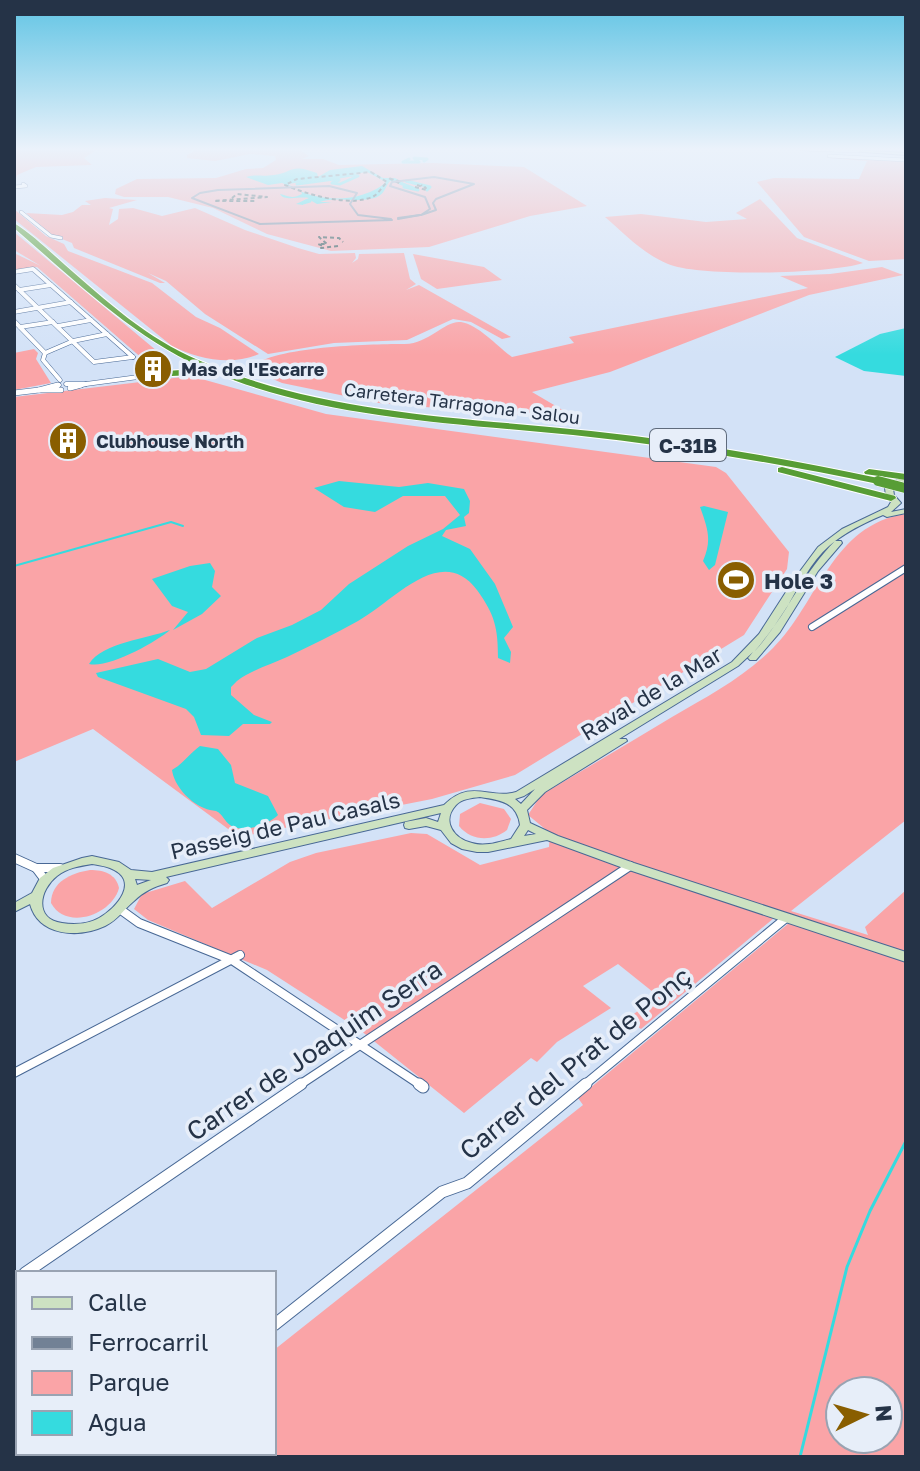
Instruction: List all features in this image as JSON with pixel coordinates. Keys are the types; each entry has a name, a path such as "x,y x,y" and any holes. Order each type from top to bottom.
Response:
{"highway":[{"name":"Carretera Tarragona - Salou","path":"14,227 126,323 167,352 246,385 343,410 692,449 905,490"},
{"name":"Carretera Tarragona - Salou","path":"14,227 153,339 215,371 272,390 347,407 498,427"},
{"path":"153,375 172,371 179,364 167,352"},
{"path":"153,375 201,373 246,385"},
{"path":"498,427 695,442 906,478"},
{"path":"498,427 701,455 785,471 893,500"}],"street":[{"path":"28,218 51,236 61,238"},
{"path":"14,272 33,269 133,357 94,362 14,285"},
{"path":"19,290 51,285"},
{"path":"14,312 71,302"},
{"path":"58,326 91,320"},
{"path":"14,321 45,353"},
{"path":"14,334 53,322"},
{"path":"45,353 73,341 107,334"},
{"path":"45,353 43,360 59,385"},
{"path":"14,393 153,375"},
{"path":"59,385 68,385"},
{"path":"906,478 891,485 888,492 906,510"},
{"name":"Raval de la Mar","path":"507,798 520,794 735,664 775,623 820,550 841,532 891,509 893,500"},
{"name":"Raval de la Mar","path":"522,809 541,790 745,665 777,632 812,574 836,544 875,520 906,510"},
{"path":"812,627 906,568"},
{"path":"516,840 526,825 522,809 507,798 476,794 462,798 450,807 444,817 446,828 458,842 479,849 502,847 516,840 554,839"},
{"name":"Passeig de Pau Casals","path":"129,874 152,876 450,807"},
{"name":"Passeig de Pau Casals","path":"129,898 153,882 418,823 446,828"},
{"path":"526,825 554,839 630,866 906,957"},
{"path":"14,858 36,868 60,868 92,860 120,866 129,874 132,889 121,910 100,923 76,929 50,924 38,914 14,909"},
{"name":"Carrer de Joaquim Serra","path":"28,1271 357,1046 630,866"},
{"path":"36,868 45,880"},
{"path":"14,909 36,896 45,880 60,868"},
{"path":"36,896 38,914"},
{"path":"121,910 139,923 236,958 357,1046 423,1087"},
{"name":"Carrer del Prat de Ponç","path":"276,1323 442,1192 467,1183 786,918"},
{"path":"14,1073 236,958"}],"green space":[{"path":"24,218 46,236 64,244 68,251 152,283 196,317 220,328 259,354 237,360 215,359 172,346 14,219"},
{"path":"31,218 111,218 109,225 118,218 217,218 319,254 355,253 352,263 358,259 359,254 404,253 410,279 416,284 406,290 419,285 511,337 502,339 471,322 453,319 407,340 334,343 268,354 205,314 166,281 148,273 165,283 160,283 74,248 72,243 52,235"},
{"path":"233,218 525,218 429,247 331,251 267,234"},
{"path":"606,218 671,218 706,222 747,219 745,218 778,218 797,238 863,263 823,270 764,272 683,268 650,255"},
{"path":"787,218 906,218 906,259 869,261 804,237"},
{"path":"14,232 163,356 144,360 37,267 14,270 14,253 41,266 14,250"},
{"path":"413,254 484,267 502,280 437,289 421,279"},
{"path":"882,267 903,275 809,295 610,372 532,392 566,412 555,418 379,403 282,383 250,369 260,361 299,351 414,343 455,322 468,324 512,357 574,343 569,337 808,288 780,276 830,274"},
{"path":"34,349 38,353 36,359 51,383 14,390 14,353"},
{"path":"191,376 326,414 716,467 726,473 789,552 787,569 744,635 515,775 432,799 239,837 93,729 14,762 14,397"},
{"path":"906,514 906,820 791,911 868,935 865,927 906,890 906,1457 138,1457 276,1455 276,1348 583,1105 578,1098 789,923 774,918 641,1029 627,1019 658,996 618,964 583,986 611,1008 557,1042 537,1062 531,1058 464,1113 360,1030 267,970 148,920 134,909 142,894 185,881 212,908 290,862 316,853 411,833 427,834 480,865 549,847 550,833 528,815 541,795 712,694 750,668 788,630 843,549 860,533 881,521"},
{"path":"480,803 504,809 511,819 507,830 495,837 482,838 469,835 459,826 460,814"},
{"path":"90,870 105,872 115,879 119,888 115,898 108,906 88,916 77,918 58,912 51,903 54,889 69,876"}],"water":[{"path":"906,328 906,376 864,371 835,357 880,334"},
{"path":"339,481 399,487 428,483 464,489 470,501 469,513 464,517 466,526 446,530 442,536 470,549 495,584 513,627 504,638 511,652 510,663 498,658 492,615 477,590 463,577 448,572 417,580 358,621 237,681 231,687 231,695 254,715 272,722 270,724 243,724 229,736 201,735 194,717 186,709 98,677 96,673 158,659 190,672 206,669 257,638 321,610 349,584 408,546 443,529 460,515 445,496 403,496 375,512 344,507 314,488"},
{"path":"700,507 728,512 715,565 709,570 703,561 708,540"},
{"path":"210,563 215,571 212,587 221,596 202,614 173,630 188,612 172,606 152,579 190,566"},
{"path":"170,630 119,659 89,664 115,646"},
{"path":"200,746 218,749 231,765 235,783 268,796 278,815 255,827 235,828 218,812 198,805 188,797 179,787 172,770"}],"waterway":[{"path":"14,566 171,522 183,526"},
{"path":"800,1457 847,1267 870,1211 906,1141"}],"ferry route":[{"path":"338,246 321,248 323,246 318,244 327,244 319,237 339,238 343,242"}],"railway":[{"path":"243,218 260,224 392,220"},
{"path":"380,218 391,219"},
{"path":"398,219 405,218"}],"place":[{"name":"Mas de l'Escarre","path":"153,369"},
{"name":"Clubhouse North","path":"68,441"},
{"name":"Hole 3","path":"736,580"}]}
